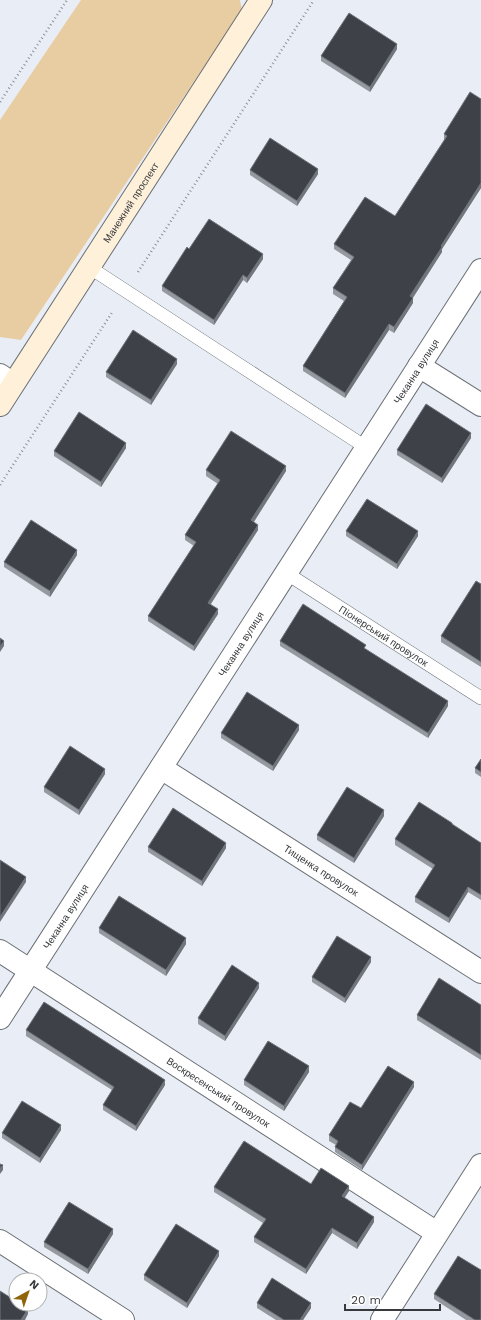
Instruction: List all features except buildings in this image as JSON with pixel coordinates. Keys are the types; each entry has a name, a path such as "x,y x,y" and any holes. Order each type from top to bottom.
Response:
{"street":[{"name":"Манежний проспект","path":"0,405 7,380 89,267 261,0"},
{"name":"Чеканна вулиця","path":"0,1018 481,270"},
{"path":"419,366 481,405"},
{"name":"Тищенка провулок","path":"161,768 481,972"},
{"name":"Воскресенський провулок","path":"0,951 437,1233"},
{"path":"382,1320 481,1165"},
{"path":"0,1241 124,1320"}],"lane":[{"path":"89,267 367,448"},
{"name":"Пiонерський провулок","path":"286,573 481,698"}],"path":[{"path":"0,102 67,0"},
{"path":"0,485 314,0"}],"shaded area":[{"path":"81,0 240,0 242,10 21,340 0,337 0,120"}]}
